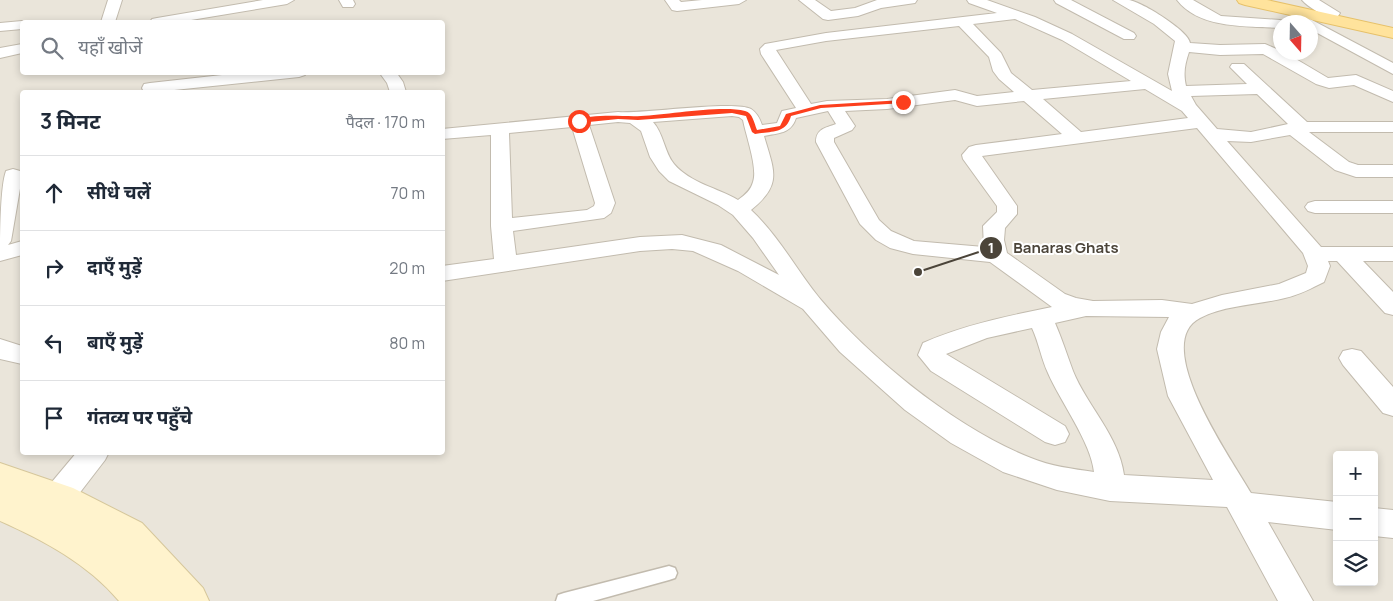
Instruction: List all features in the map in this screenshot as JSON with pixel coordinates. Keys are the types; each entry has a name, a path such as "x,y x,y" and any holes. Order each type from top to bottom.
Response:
{"main road":[{"path":"1245,0 1289,15"},
{"path":"1277,0 1393,25"},
{"path":"1318,23 1393,33"},
{"path":"0,478 49,509 101,558 128,580 144,601"},
{"path":"0,504 49,509 129,535 189,601"}],"street":[{"path":"109,20 116,0"},
{"path":"169,20 286,0"},
{"path":"262,18 292,0"},
{"path":"672,0 677,7 709,5 739,0"},
{"path":"806,0 828,16 848,35"},
{"path":"828,16 858,12 884,3 910,0"},
{"path":"974,0 1016,15 1067,37 1195,113 1261,136 1297,127 1393,127"},
{"path":"1061,0 1129,36"},
{"path":"1120,0 1173,31 1182,39 1184,47 1176,70 1195,113 1314,254 1319,266 1316,278 1284,291 1222,303 1192,312 1180,320 1173,332 1170,349 1181,396 1296,601"},
{"path":"1184,0 1208,16 1219,20 1273,24"},
{"path":"1309,0 1333,13"},
{"path":"709,5 722,15"},
{"path":"807,111 769,54 768,49 774,46 848,35 1016,15"},
{"path":"963,22 996,56 1001,71 1005,76 1076,137"},
{"path":"0,27 20,25"},
{"path":"1318,28 1393,69"},
{"path":"1184,47 1213,50 1265,49 1326,82 1356,80 1393,97"},
{"path":"0,53 20,49"},
{"path":"1238,67 1297,127 1342,166 1356,171 1393,171"},
{"path":"146,90 168,75"},
{"path":"146,90 217,86 281,75"},
{"path":"389,75 395,82 397,90"},
{"path":"755,132 782,127 785,125 787,116 820,106 886,104 955,95 977,101 1146,84"},
{"path":"997,256 993,240 994,226 1006,214 1008,206 971,155 976,151 1076,137 1195,113 1261,89"},
{"path":"834,106 846,126 825,135 825,142 871,224 879,234 899,244 922,249 997,256 1057,300 1084,309"},
{"path":"445,134 618,117 638,118 746,113 752,119 765,174 763,184 756,196 739,210"},
{"path":"638,118 645,122 649,128 659,158 676,177 739,210 763,233 812,305 848,343 880,373 927,411 983,448 1031,471 1098,487 1238,500 1333,515"},
{"path":"502,226 587,216 597,214 604,209 605,203 579,121"},
{"path":"500,129 502,226 506,264"},
{"path":"0,241 16,199 12,176"},
{"path":"1315,207 1393,207"},
{"path":"445,274 640,244 684,242 705,248 740,263 812,305"},
{"path":"0,254 20,249"},
{"path":"1314,254 1393,254"},
{"path":"1343,254 1393,307"},
{"path":"1055,434 940,364 931,355 932,350 956,339 985,330 1084,309 1162,308 1192,312"},
{"path":"1040,318 1053,346 1060,371 1103,452 1108,468 1110,488"},
{"path":"0,348 11,353 20,354"},
{"path":"1352,358 1393,405"},
{"path":"49,509 93,455"},
{"path":"1378,522 1393,524"}],"lane":[{"path":"564,601 668,573"}],"shaded area":[{"path":"0,0 1393,0 1393,601 0,601"}],"place":[{"name":"Banaras Ghats","path":"918,272"}],"route":[{"path":"579,121 732,111 746,113 752,119 755,132 782,127 785,125 788,115 820,106 903,102"}]}
